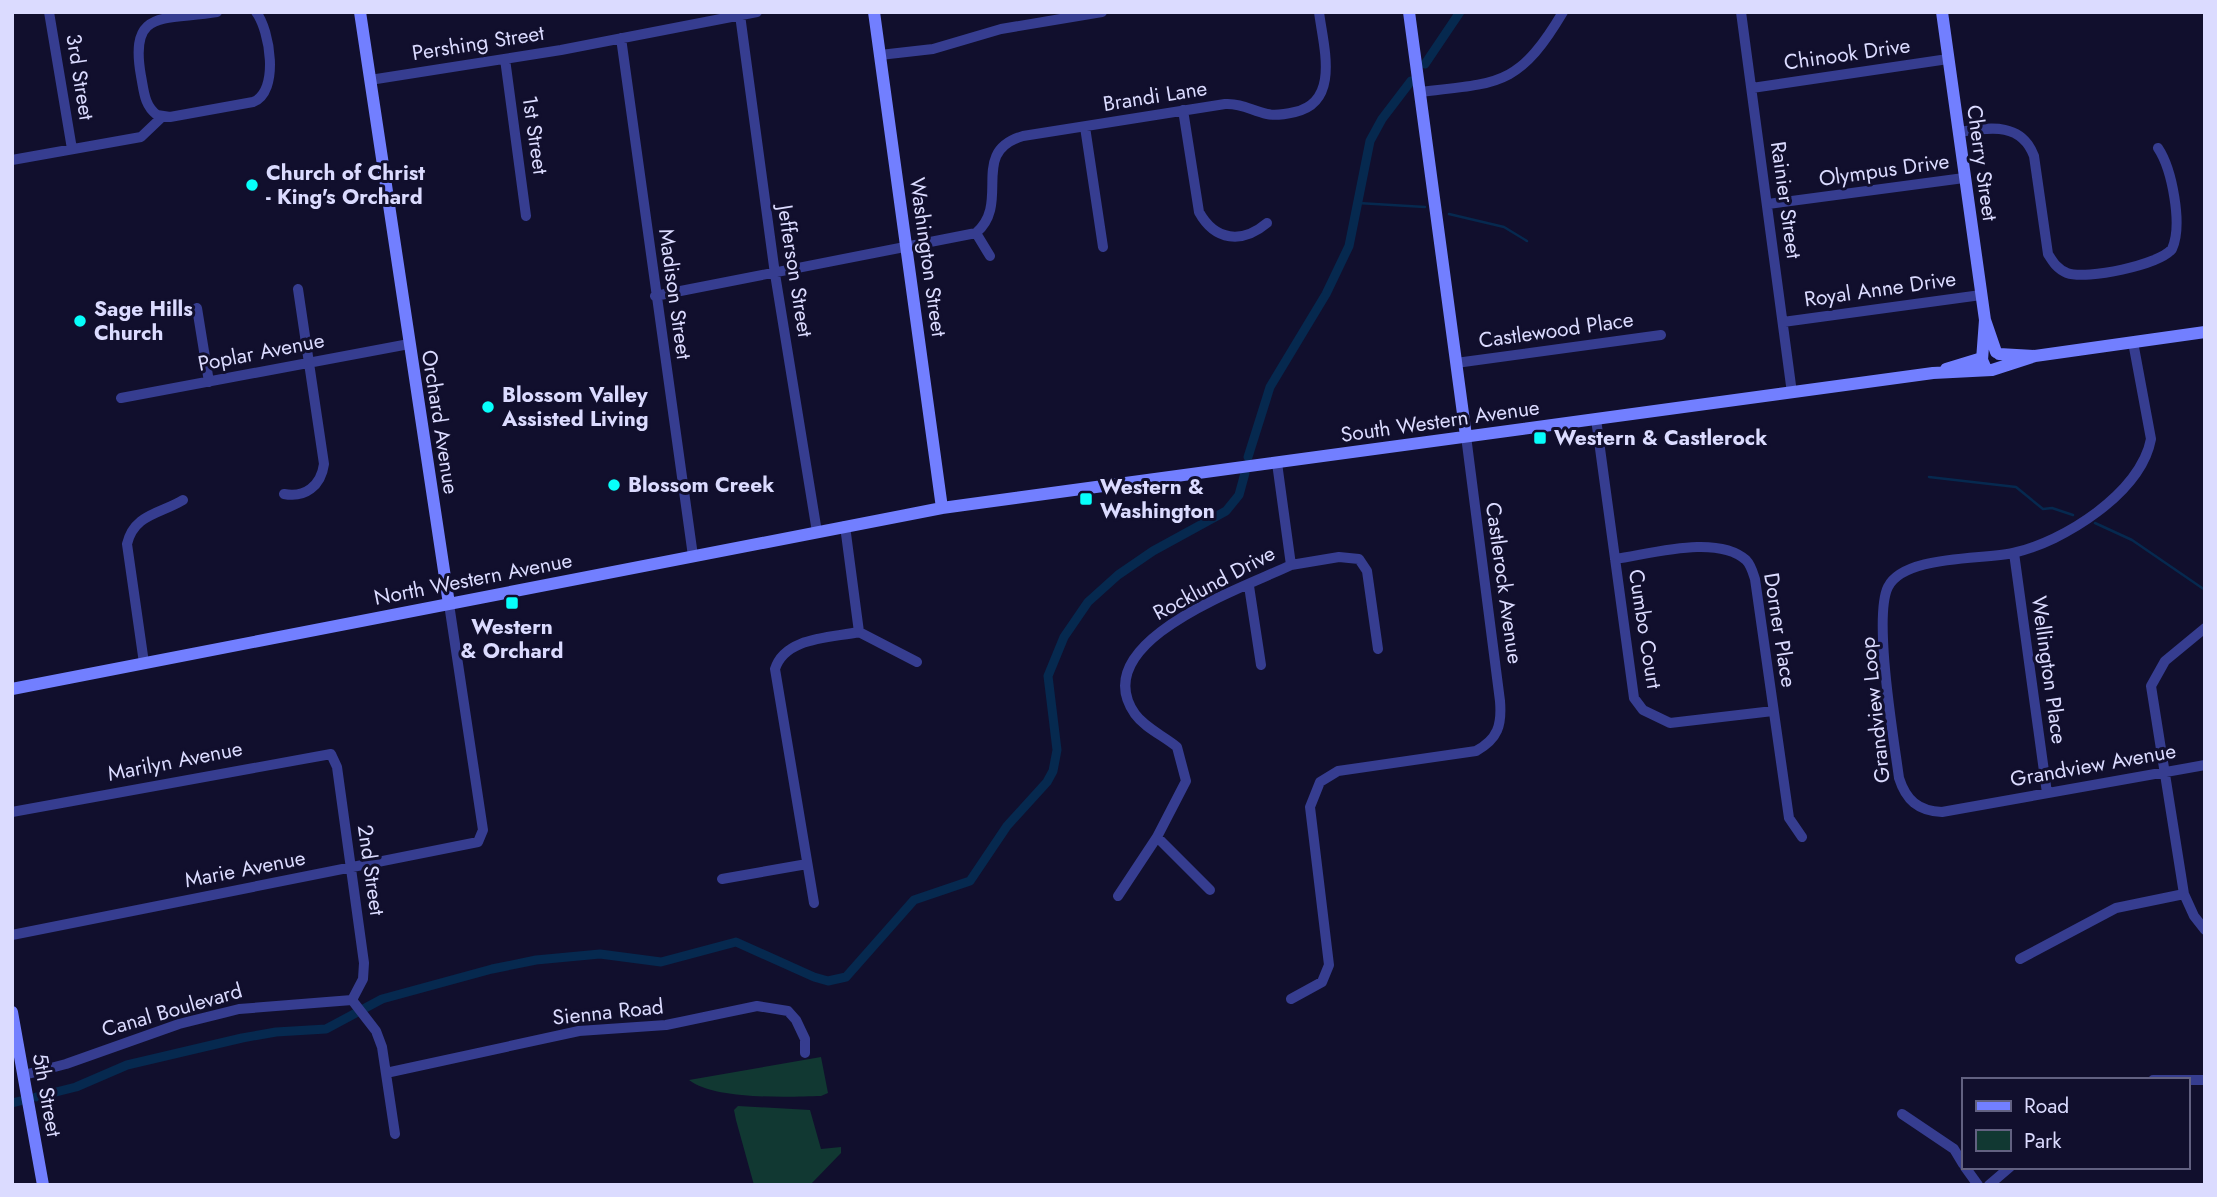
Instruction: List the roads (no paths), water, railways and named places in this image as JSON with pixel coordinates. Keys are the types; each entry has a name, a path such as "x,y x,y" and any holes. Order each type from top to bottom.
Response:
{"main road":[{"name":"Orchard Avenue","path":"360,12 449,604"},
{"name":"Washington Street","path":"874,12 942,508"},
{"name":"Castlerock Avenue","path":"1409,12 1465,436"},
{"name":"Cherry Street","path":"1942,12 1991,359"},
{"name":"South Western Avenue","path":"942,508 1942,371 1954,374 1991,359 2035,356 2205,332"},
{"name":"North Western Avenue","path":"12,689 942,508"},
{"name":"5th Street","path":"12,1012 43,1185"}],"street":[{"name":"3rd Street","path":"49,12 72,149"},
{"path":"162,117 152,112 145,100 137,50 142,30 153,23 217,12"},
{"path":"12,160 141,137 162,117 253,102 262,96 268,87 271,71 263,26 256,12"},
{"name":"Pershing Street","path":"370,80 505,59 757,12"},
{"path":"880,55 933,49 1002,29 1102,12"},
{"name":"Brandi Lane","path":"976,233 992,210 993,163 1004,144 1023,136 1236,103 1271,115 1298,112 1311,105 1324,88 1327,71 1319,12"},
{"path":"1420,92 1493,83 1509,77 1534,56 1563,12"},
{"name":"Rainier Street","path":"1741,12 1792,393"},
{"name":"Jefferson Street","path":"740,15 775,274 817,532"},
{"name":"Madison Street","path":"621,38 692,556"},
{"name":"1st Street","path":"505,59 526,216"},
{"name":"Chinook Drive","path":"1752,88 1948,59"},
{"path":"1183,110 1199,212 1204,222 1221,235 1236,238 1254,234 1267,223"},
{"path":"1085,127 1103,247"},
{"path":"1959,132 2003,128 2016,133 2028,143 2034,156 2048,254 2056,266 2077,275 2153,262 2172,249 2177,223 2168,162 2158,148"},
{"name":"Olympus Drive","path":"1768,204 1964,178"},
{"path":"656,296 976,233 990,256"},
{"path":"284,494 301,495 314,486 323,471 298,289"},
{"name":"Royal Anne Drive","path":"1783,322 1981,295"},
{"path":"197,308 209,382"},
{"name":"Castlewood Place","path":"1456,363 1661,335"},
{"name":"Grandview Loop","path":"1989,804 1942,812 1929,811 1910,800 1899,778 1884,657 1884,600 1889,586 1910,568 2014,553 2078,524 2129,484 2148,453 2150,423 2133,342"},
{"name":"Poplar Avenue","path":"121,398 409,344"},
{"name":"Cumbo Court","path":"1596,419 1634,698 1643,710 1670,723 1773,711"},
{"name":"Castlerock Avenue","path":"1292,999 1322,982 1329,965 1310,807 1320,782 1338,771 1476,751 1494,737 1500,728 1500,701 1465,436"},
{"name":"Rocklund Drive","path":"1118,896 1157,837 1183,789 1185,770 1177,747 1134,713 1126,687 1130,664 1158,631 1291,565 1277,463"},
{"path":"144,663 127,544 131,530 142,518 183,500"},
{"path":"845,526 859,632"},
{"name":"Dorner Place","path":"1615,559 1713,546 1729,549 1748,562 1755,579 1788,818 1802,837"},
{"name":"Wellington Place","path":"2014,553 2047,793"},
{"path":"1291,565 1339,557 1359,559 1367,571 1378,649"},
{"path":"1249,586 1261,665"},
{"name":"Orchard Avenue","path":"449,604 482,837"},
{"path":"2205,628 2165,661 2151,686 2184,894 2194,916 2205,930"},
{"path":"814,903 775,669 778,659 789,647 859,632 917,662"},
{"name":"Marilyn Avenue","path":"12,812 326,752 332,755 337,767"},
{"name":"Grandview Avenue","path":"1989,804 2205,765"},
{"name":"2nd Street","path":"337,767 363,950 363,979 355,1004"},
{"name":"Marie Avenue","path":"12,935 470,845 482,837"},
{"path":"1157,837 1210,890"},
{"path":"722,879 807,864"},
{"path":"2020,959 2116,908 2184,894"},
{"path":"355,1004 376,1031 386,1073 395,1134"},
{"name":"Canal Boulevard","path":"24,1075 66,1064 179,1024 239,1009 355,1004"},
{"name":"Sienna Road","path":"386,1073 579,1031 666,1025 758,1006 788,1012 801,1028 805,1053"},
{"path":"1902,1114 1954,1149 1962,1163"},
{"path":"1966,1169 1978,1185"},
{"path":"1989,1185 2008,1169"}],"waterway":[{"path":"1425,64 1460,12"},
{"path":"1248,457 1270,387 1326,294 1349,246 1370,141 1382,119 1411,81"},
{"path":"1358,203 1425,207"},
{"path":"1449,214 1504,227 1527,241"},
{"path":"36,1097 76,1087 127,1065 242,1038 276,1032 326,1029 382,999 536,960 600,954 661,962 736,942 814,977 828,981 846,977 914,900 970,881 1007,826 1047,782 1053,771 1057,750 1048,676 1064,637 1088,602 1118,575 1153,551 1226,511 1239,495 1245,473"},
{"path":"1929,477 2016,487 2043,509 2052,508 2073,515"},
{"path":"2095,523 2132,540 2205,590"},
{"path":"12,1103 20,1101"}],"place":[{"name":"Church of Christ - King's Orchard","path":"252,185"},
{"name":"Sage Hills Church","path":"80,321"},
{"name":"Blossom Valley Assisted Living","path":"488,407"},
{"name":"Western & Castlerock","path":"1540,438"},
{"name":"Blossom Creek","path":"614,485"},
{"name":"Western & Washington","path":"1086,499"},
{"name":"Western & Orchard","path":"512,603"}]}
